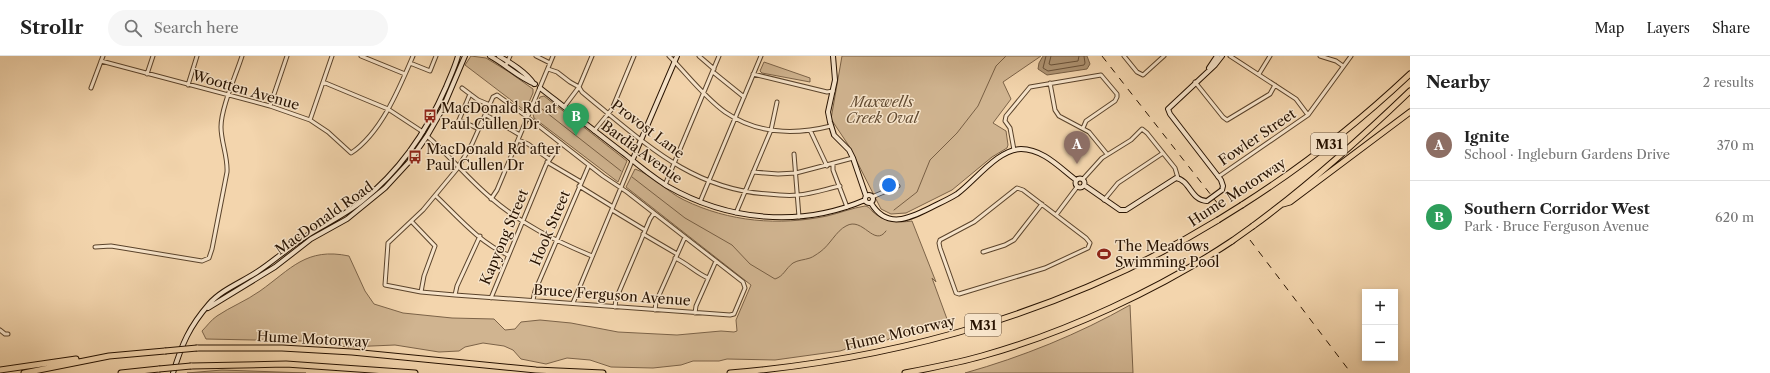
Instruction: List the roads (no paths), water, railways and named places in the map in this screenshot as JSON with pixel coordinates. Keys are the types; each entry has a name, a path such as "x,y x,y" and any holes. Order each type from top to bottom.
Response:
{"highway":[{"name":"Hume Motorway","path":"730,373 770,370 911,345 990,324 1114,276 1218,220 1271,187 1338,138 1410,74"},
{"name":"M31","path":"905,373 982,356 1064,328 1152,287 1232,241 1255,225 1343,153 1410,91"},
{"path":"1282,204 1290,202 1410,112"},
{"name":"Hume Motorway","path":"24,373 109,356 197,348 282,348 352,352 536,370 603,373"},
{"path":"0,370 40,363 109,356"},
{"name":"Hume Motorway","path":"121,373 191,366 286,364 415,373"},
{"path":"131,373 139,371"}],"street":[{"path":"91,88 103,56"},
{"path":"147,74 153,56"},
{"path":"188,85 198,56"},
{"path":"95,247 111,246 202,261 209,258 228,172 221,126 242,56"},
{"path":"270,106 286,56"},
{"path":"310,120 332,56"},
{"path":"361,56 405,74"},
{"path":"370,60 372,56"},
{"path":"388,109 413,56"},
{"path":"410,63 430,71 436,56"},
{"name":"MacDonald Road","path":"173,373 184,339 197,318 216,298 267,266 305,237 362,201 392,173 424,132 434,113 458,56"},
{"name":"MacDonald Road","path":"205,310 275,266 304,244 361,208 397,176 427,136 442,110 465,56"},
{"name":"Bardia Avenue","path":"490,56 507,63"},
{"name":"Bardia Avenue","path":"499,56 531,79 535,84 594,132 665,185 700,202 736,213 769,218 814,215 847,207 866,198"},
{"path":"507,63 510,56"},
{"path":"536,56 550,64"},
{"path":"491,199 497,190 553,56"},
{"path":"564,107 579,87 592,56"},
{"path":"594,132 613,105 634,56"},
{"path":"668,56 718,106 735,118 752,125 771,130 792,132 831,126"},
{"path":"573,303 677,56"},
{"path":"699,56 744,97"},
{"path":"665,185 719,56"},
{"path":"700,202 761,56"},
{"path":"833,56 835,80 828,112 831,126 834,135 847,148 853,158 868,203 871,203 876,210 887,218 897,220 908,218 956,194 996,160 1014,150 1022,149 1036,151 1076,180 1077,186 1056,214"},
{"path":"1124,56 1136,72 1142,75 1164,56"},
{"path":"1208,70 1217,56"},
{"path":"1083,179 1095,163 1131,140 1142,129 1147,133 1175,168 1178,178 1185,183 1198,200 1207,201 1222,190 1222,182 1168,112 1170,106 1215,65 1222,56"},
{"path":"1230,56 1296,99 1308,115"},
{"path":"1259,74 1270,56"},
{"path":"1320,56 1336,61 1344,66"},
{"name":"Fowler Street","path":"1218,177 1308,115 1351,56"},
{"name":"Wootten Avenue","path":"101,61 270,106 310,120 328,132 351,154 370,135 388,109"},
{"name":"Provost Lane","path":"548,69 557,72 579,87 582,92 608,114 674,164 708,182 745,193 798,195 840,186"},
{"path":"753,74 827,92 833,91"},
{"path":"1014,150 1010,128 1005,121 1006,116 1030,87 1098,74 1103,76 1117,94 1117,97 1115,101 1086,121 1082,128"},
{"path":"323,82 388,109 424,132"},
{"path":"1196,82 1223,117 1228,120 1270,94 1275,85"},
{"path":"1050,83 1055,110 1059,116 1082,128 1094,137 1107,154"},
{"path":"462,88 478,100 490,105"},
{"path":"470,94 459,120 479,129"},
{"name":"Bruce Ferguson Avenue","path":"498,96 528,117 744,283 746,287 733,315 421,292 388,287 384,284 388,243 412,222 436,196 458,167 479,129 490,105 493,97 498,96"},
{"path":"736,213 771,130 777,102"},
{"path":"486,115 520,135"},
{"path":"810,130 827,166"},
{"path":"427,136 491,199 522,222 556,241 592,256"},
{"path":"518,140 528,144 612,208 645,230"},
{"name":"Kapyong Street","path":"491,298 548,160 561,143"},
{"path":"1104,200 1118,183 1162,153"},
{"path":"794,154 799,217"},
{"path":"753,172 778,174 796,173 853,158"},
{"path":"833,164 833,170 847,207"},
{"name":"Hook Street","path":"533,300 535,291 589,165"},
{"path":"1076,180 1080,178 1083,179"},
{"path":"1083,179 1085,182 1084,185 1104,200 1117,209 1126,210 1170,181 1178,178"},
{"path":"1077,186 1082,187 1084,185"},
{"path":"866,198 869,195 872,197 898,186"},
{"path":"1014,189 1020,189 1056,214 1086,238 1090,243 1088,248 1046,268 959,294 956,293 940,248 940,240 974,222 1014,189"},
{"path":"436,196 480,236 508,255"},
{"path":"871,203 873,201 872,197"},
{"path":"983,252 1005,245 1014,240 1042,204"},
{"path":"615,307 616,299 643,234 654,213"},
{"path":"412,222 435,246 424,276 421,292"},
{"path":"643,234 676,254"},
{"path":"455,295 457,286 480,236"},
{"path":"655,310 676,254 685,237"},
{"path":"675,258 684,262 699,274 708,278"},
{"path":"695,313 696,306 716,261"},
{"path":"0,330 4,334 8,334"}],"water":[{"path":"1043,56 1087,56 1090,64 1087,69 1047,75 1038,69 1039,63"}],"waterway":[{"path":"894,210 917,192 930,160 957,133 978,106 996,66 1006,56"},
{"path":"542,109 621,171"},
{"path":"632,177 685,218 732,245 750,264 775,279 793,263 811,258 820,252 839,231 846,226 852,224 858,225 877,236 882,235 886,231"}],"railway":[{"path":"1102,56 1222,209"},
{"path":"1250,240 1351,373"}],"place":[{"name":"MacDonald Rd at Paul Cullen Dr","path":"430,116"},
{"name":"Southern Corridor West","path":"576,136"},
{"name":"MacDonald Rd after Paul Cullen Dr","path":"415,157"},
{"name":"Ignite","path":"1077,164"},
{"name":"The Meadows Swimming Pool","path":"1104,254"}],"park label":[{"name":"Maxwells Creek Oval","path":"882,110"}]}
